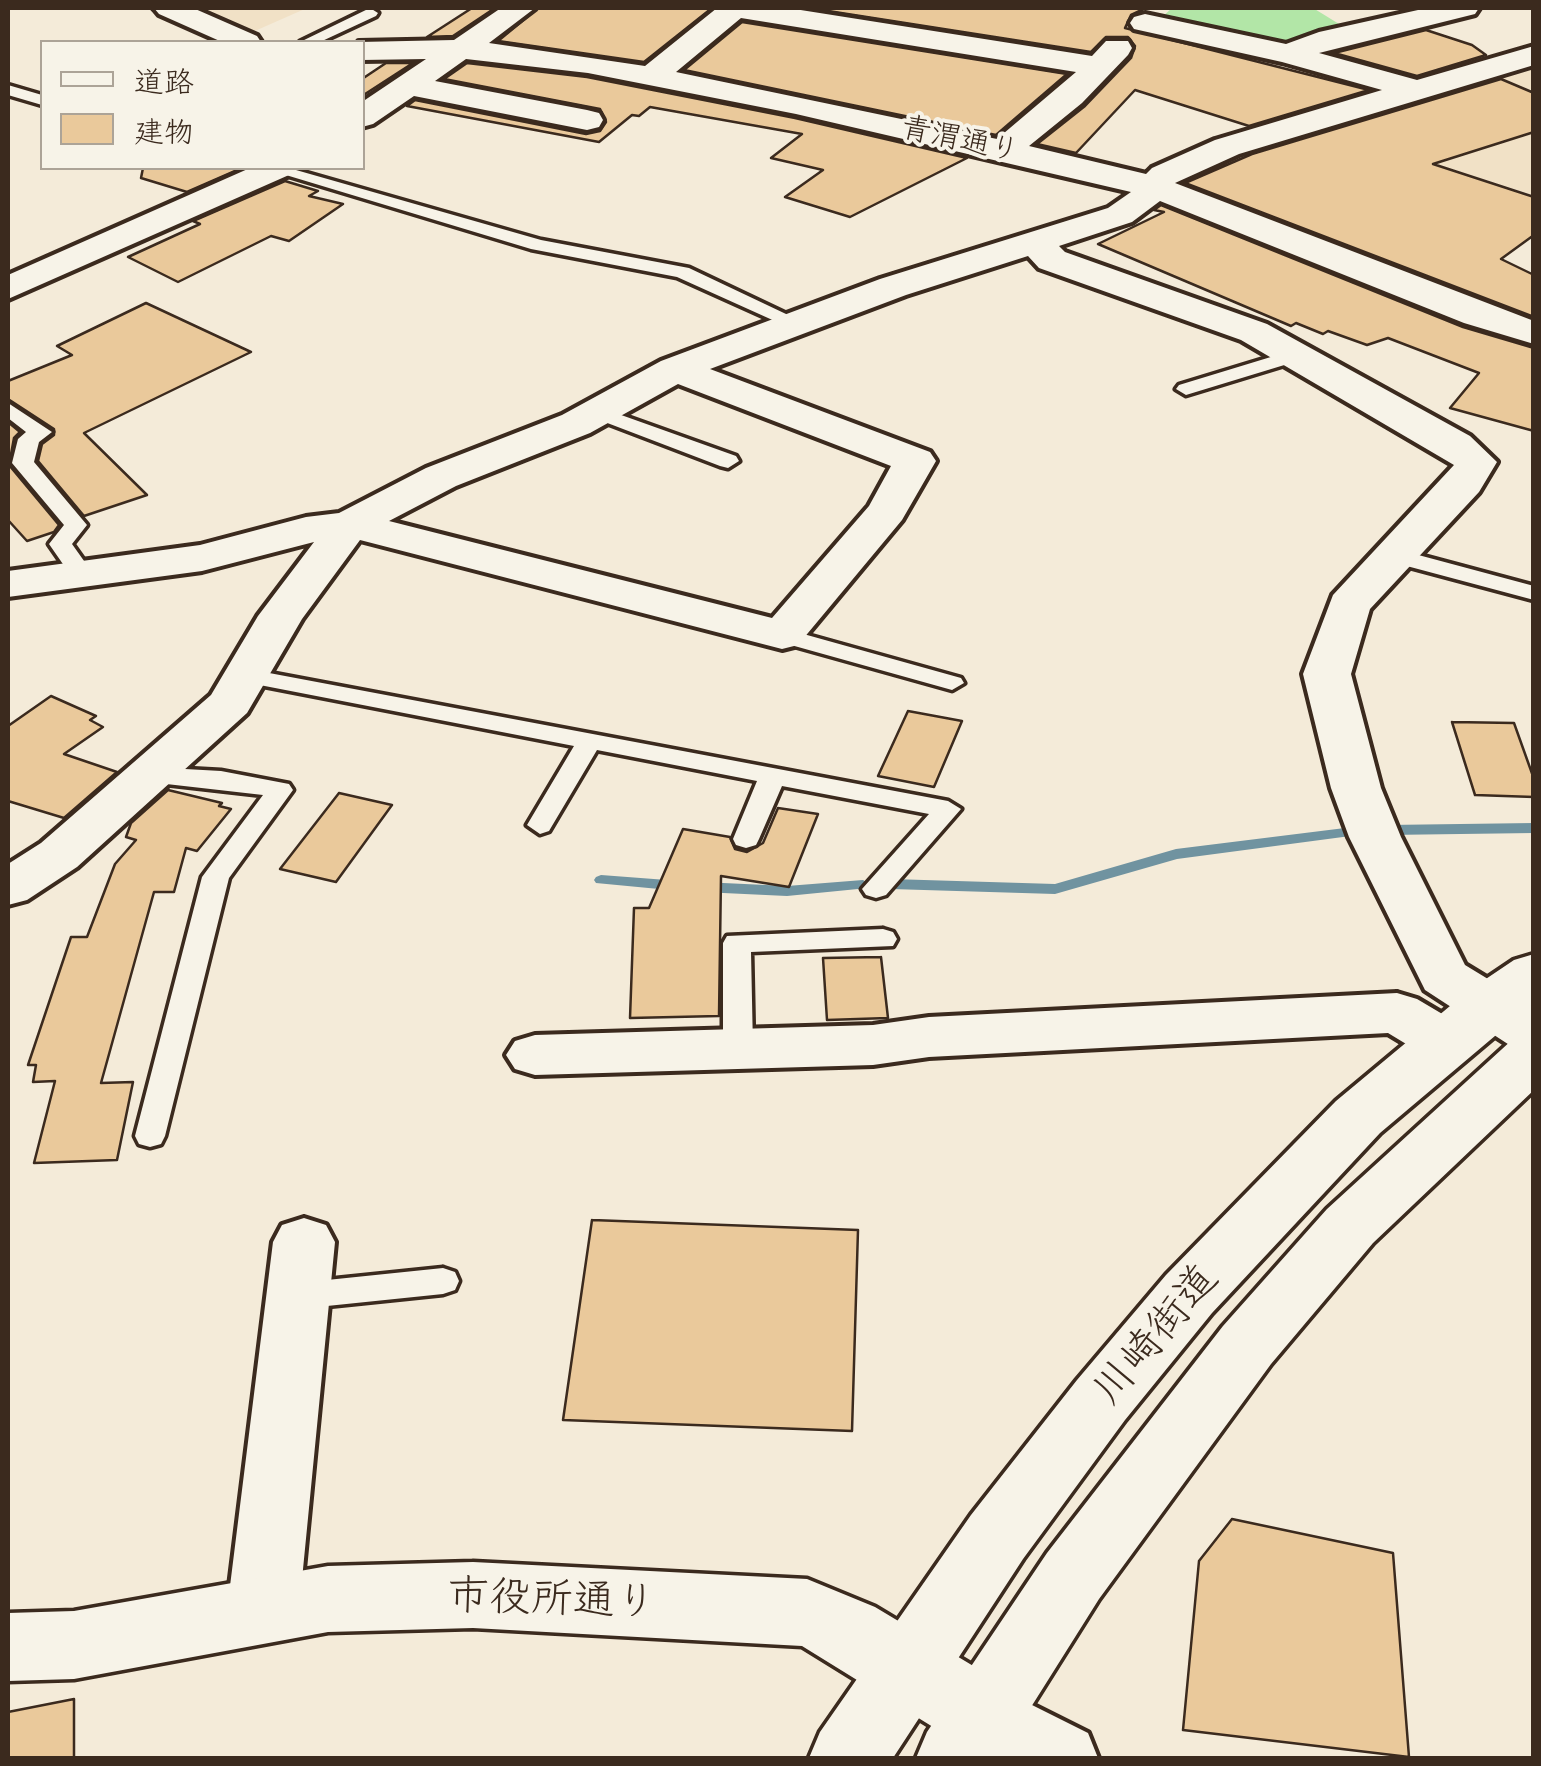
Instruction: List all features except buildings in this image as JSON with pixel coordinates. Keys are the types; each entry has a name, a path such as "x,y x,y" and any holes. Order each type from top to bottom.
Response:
{"main road":[{"name":"川崎街道","path":"848,1758 998,1537 1189,1294 1358,1117 1500,1014"},
{"name":"川崎街道","path":"969,1736 1073,1576 1247,1345 1350,1226 1534,1054"},
{"name":"市役所通り","path":"8,1647 74,1645 328,1599 473,1595 807,1613 848,1631 908,1666 969,1736"}],"street":[{"path":"169,8 241,40"},
{"path":"365,115 520,8"},
{"path":"653,75 736,8 1097,66"},
{"path":"1288,54 1330,38 1465,8"},
{"path":"1004,150 1071,96 1152,15 1413,89"},
{"path":"962,44 984,20"},
{"name":"青渭通り","path":"365,52 458,49 653,75 1152,185 1476,315 1534,333"},
{"path":"8,584 202,558 306,530 350,524 441,477 576,424 675,369 795,323 1120,215 1142,200 1164,175 1228,147 1534,55"},
{"path":"407,85 587,120"},
{"path":"8,288 272,170"},
{"path":"1034,242 1052,260 1254,332 1455,445 1476,462 1464,483 1349,605 1326,674 1356,788 1375,838 1444,976 1500,1014"},
{"path":"350,524 782,634 887,511 915,461 675,369"},
{"path":"8,888 59,854 230,703 281,616 350,524"},
{"path":"535,1055 873,1044 929,1037 1397,1013 1500,1014"},
{"path":"263,1610 301,1269"},
{"name":"市役所通り","path":"969,1736 1060,1758"}],"lane":[{"path":"312,40 370,13"},
{"path":"8,90 40,99"},
{"path":"283,170 538,245 682,272 795,323"},
{"path":"1186,389 1296,355"},
{"path":"8,409 42,432 29,439 23,463 76,525 60,544 82,575"},
{"path":"596,412 728,460"},
{"path":"1396,556 1534,593"},
{"path":"782,634 952,684"},
{"path":"248,676 948,809 876,889"},
{"path":"540,826 590,741"},
{"path":"149,776 221,779 280,790 216,877 150,1136"},
{"path":"746,839 773,776"},
{"path":"738,1048 736,943 884,939"},
{"path":"301,1269 442,1281"}],"shaded area":[{"path":"188,8 307,8 248,34"},
{"path":"1533,65 1533,195 1327,129 1497,75"}],"green space":[{"path":"1172,8 1313,8 1344,27 1285,47 1161,18"}],"waterway":[{"path":"1387,830 1534,828"},
{"path":"891,884 1055,889 1176,854 1353,832"},
{"path":"601,880 680,886"},
{"path":"702,887 787,891 863,885"}]}
